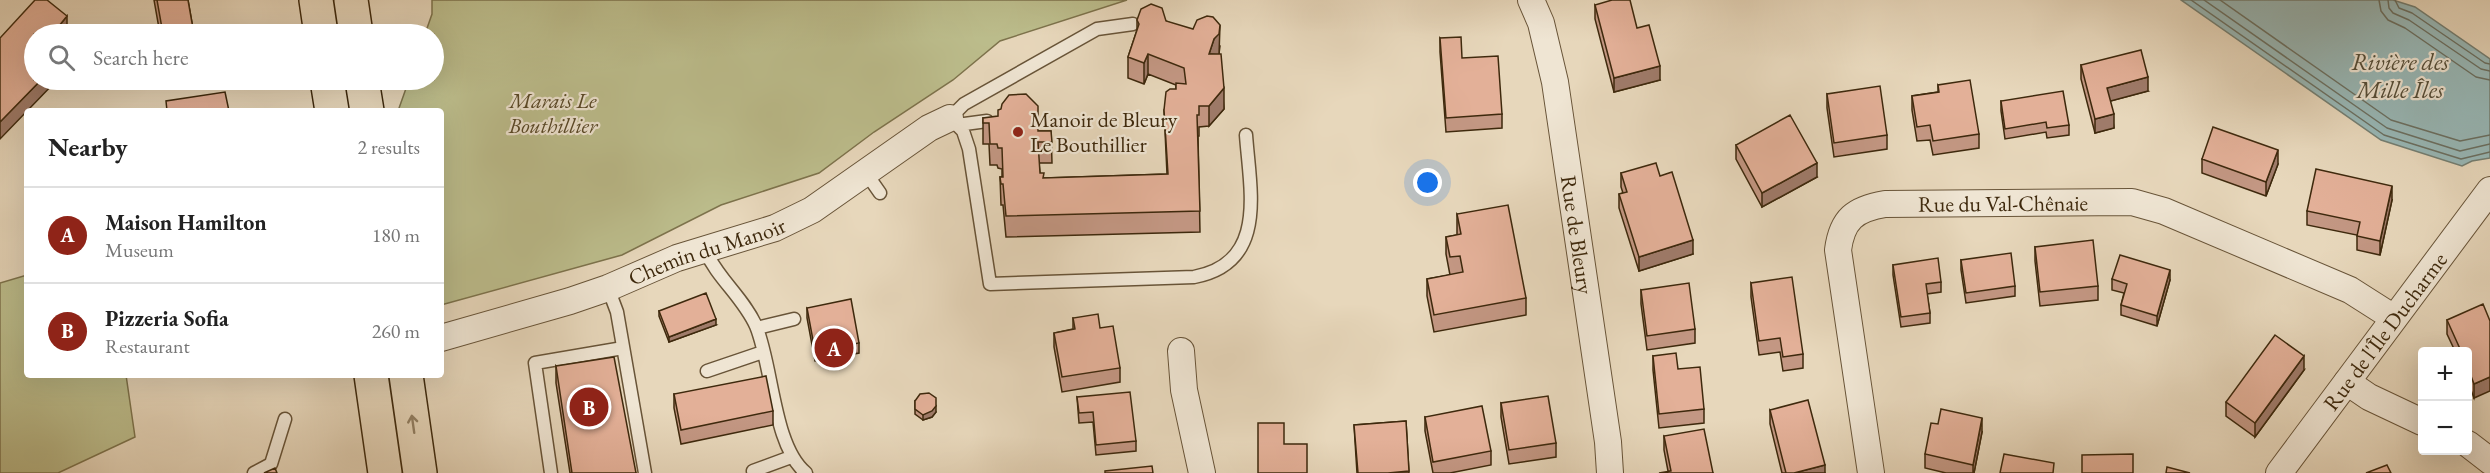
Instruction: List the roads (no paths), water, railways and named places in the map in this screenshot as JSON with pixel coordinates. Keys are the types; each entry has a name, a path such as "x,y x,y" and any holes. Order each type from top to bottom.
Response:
{"main road":[{"path":"316,0 320,24"},
{"path":"351,0 355,24"},
{"path":"329,90 332,108"},
{"path":"364,90 367,108"},
{"path":"385,473 389,378"},
{"path":"389,378 420,473"}],"street":[{"name":"Rue de Bleury","path":"1531,0 1541,23 1554,82 1608,442 1610,473"},
{"name":"Chemin du Manoir","path":"444,337 608,288 677,258 754,236 794,220 835,195 873,183 929,129 953,121"},
{"name":"Rue de l'Île Ducharme","path":"2279,473 2490,190"},
{"name":"Rue du Val-Chênaie","path":"1871,473 1838,250 1844,226 1850,218 1869,207 1931,204 2132,202 2164,211 2350,290 2394,318"},
{"path":"1181,351 1184,390 1202,473"},
{"path":"2347,382 2369,397 2418,420"},
{"path":"2472,447 2490,461"}],"lane":[{"path":"953,121 964,104 1097,29 1133,24"},
{"path":"953,121 987,121"},
{"path":"953,121 967,140 970,153 990,284 1194,277 1217,271 1236,255 1250,229 1246,135"},
{"path":"705,250 712,266 740,299 757,328 782,433 791,457 806,473"},
{"path":"608,288 616,312 645,473"},
{"path":"757,328 794,319"},
{"path":"551,473 535,363 623,348"},
{"path":"707,371 763,352"},
{"path":"254,473 267,467 274,458 285,419"},
{"path":"753,471 791,457"}],"water":[{"name":"Rivière des Mille Îles","path":"2181,0 2393,0 2415,7 2490,59 2490,158 2472,161 2462,166 2381,140"}],"place":[{"name":"Manoir de Bleury Le Bouthillier","path":"1018,132"},
{"name":"Maison Hamilton","path":"834,348"},
{"name":"Pizzeria Sofia","path":"589,407"}],"park label":[{"name":"Marais Le Bouthillier","path":"553,112"}]}
